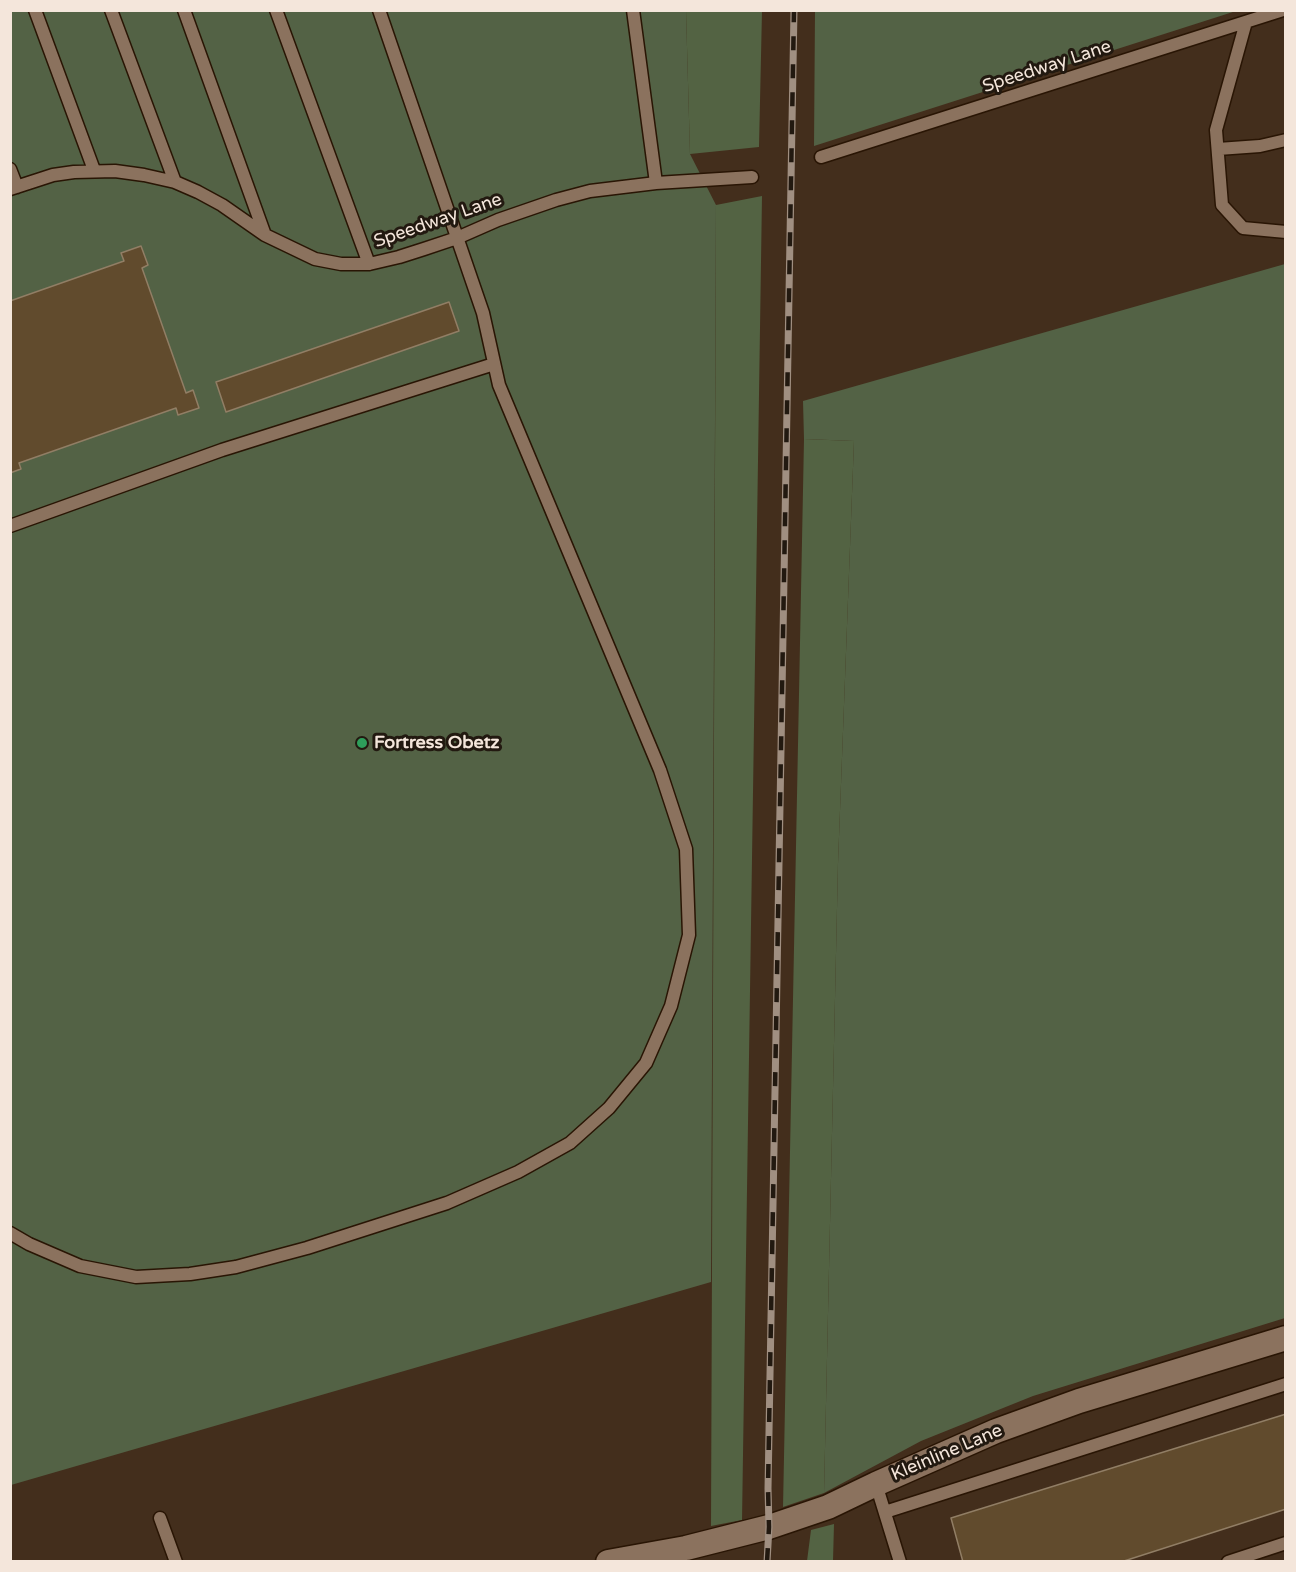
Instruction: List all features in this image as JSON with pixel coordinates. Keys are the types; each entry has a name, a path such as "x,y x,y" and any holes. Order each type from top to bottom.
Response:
{"street":[{"name":"Kleinline Lane","path":"608,1562 686,1548 769,1527 828,1507 996,1431 1069,1405 1286,1338"}],"lane":[{"path":"35,10 94,170"},
{"path":"111,10 175,182"},
{"path":"184,10 265,235"},
{"path":"276,10 369,264"},
{"path":"10,1233 29,1244 80,1266 136,1277 190,1274 236,1267 307,1248 447,1203 518,1172 570,1143 609,1108 646,1063 671,1006 689,935 686,849 660,770 499,385 483,313 380,10"},
{"path":"633,10 656,183"},
{"name":"Speedway Lane","path":"821,157 1282,10"},
{"path":"1246,22 1216,130 1222,205 1243,228 1286,232"},
{"path":"1218,149 1260,147 1286,140"},
{"path":"10,169 14,188"},
{"name":"Speedway Lane","path":"14,188 53,175 94,170 144,175 175,182 198,192 222,205 265,235 315,259 341,264 369,264 399,257 498,220 590,190 752,177"},
{"path":"10,526 222,450 494,364"},
{"path":"885,1512 1286,1384"},
{"path":"876,1484 900,1562"},
{"path":"160,1518 176,1562"},
{"path":"1228,1562 1286,1543"}],"green space":[{"path":"815,10 1236,11 814,146"},
{"name":"Fortress Obetz","path":"11,11 686,11 690,154 716,205 711,1282 11,1485"},
{"path":"686,11 762,11 759,147 690,154"},
{"path":"762,196 742,1520 711,1526 716,205"},
{"path":"1285,264 1285,1318 1033,1396 921,1441 824,1493 838,863 854,441 804,439 803,401"},
{"path":"804,439 854,441 838,863 824,1493 783,1507"},
{"path":"834,1524 833,1561 807,1561 811,1530"}],"building":[{"path":"141,246 148,265 142,268 186,393 193,390 199,408 178,415 176,408 19,463 21,469 10,473 10,301 124,261 121,253"},
{"path":"449,302 459,331 226,412 216,382"},
{"path":"1286,1414 1286,1509 1121,1562 963,1562 951,1518"}],"railway":[{"path":"767,1562 794,10"}],"place":[{"name":"Fortress Obetz","path":"362,743"}]}
